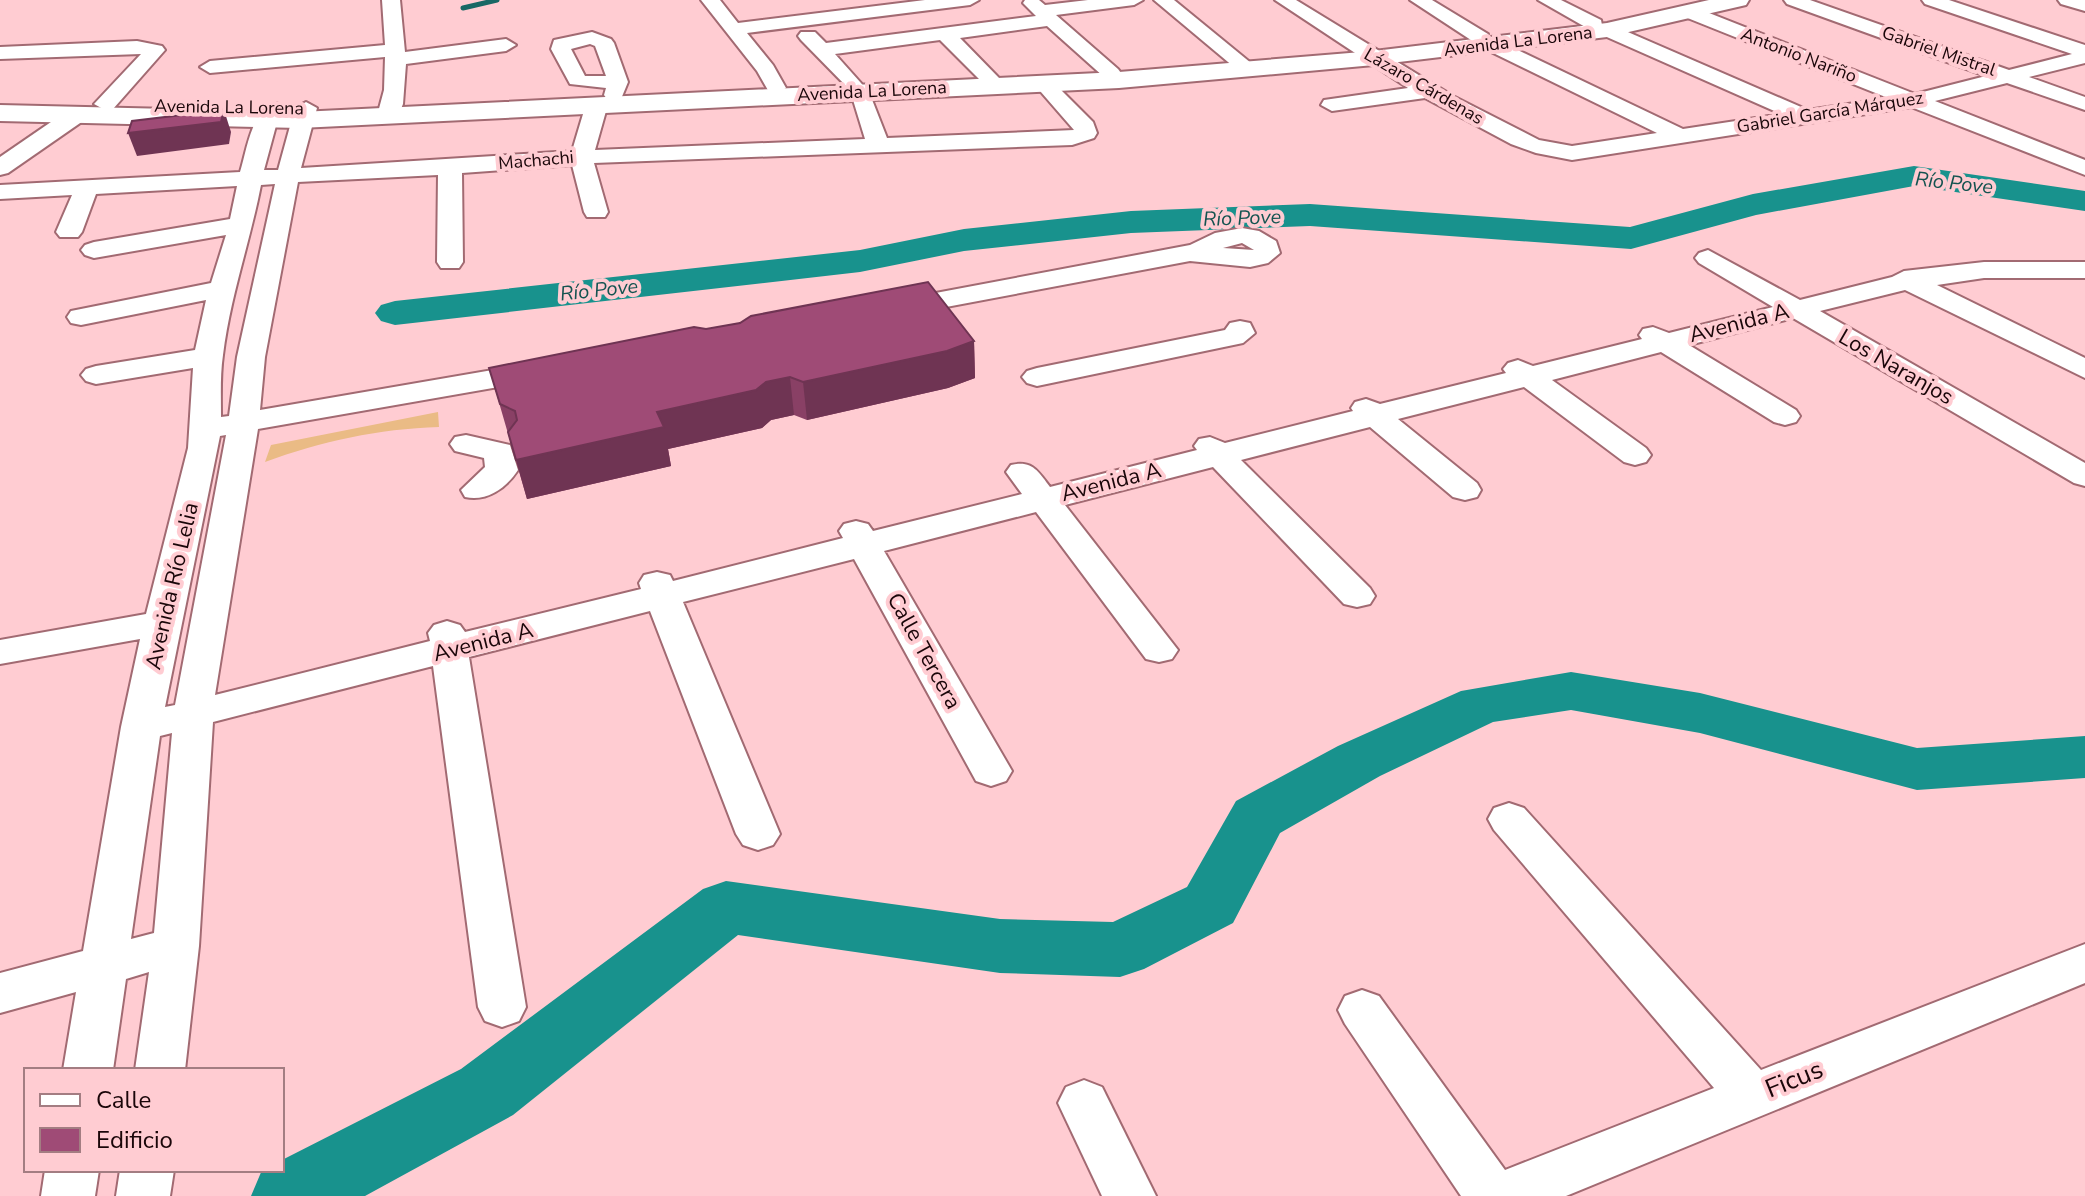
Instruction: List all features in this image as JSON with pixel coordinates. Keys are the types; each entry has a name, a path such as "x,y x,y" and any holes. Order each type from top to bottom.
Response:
{"main road":[{"name":"Avenida La Lorena","path":"0,113 75,116 287,114 390,110 610,93 856,88 1111,73 1368,54 1487,41 1600,27 1738,0"},
{"name":"Avenida La Lorena","path":"610,93 1044,84 1261,70 1368,54"},
{"name":"Avenida La Lorena","path":"0,102 287,114"}],"street":[{"path":"390,110 394,54 391,0"},
{"path":"710,0 766,69 776,88"},
{"path":"777,0 856,88 878,143"},
{"path":"734,29 970,0"},
{"path":"820,50 945,34 1040,10 1134,0"},
{"path":"1163,0 1241,63"},
{"name":"Lázaro Cárdenas","path":"1284,0 1427,91 1525,143 1554,152 1572,153"},
{"path":"1419,0 1487,41 1678,135"},
{"path":"1547,0 1600,27 1807,118"},
{"name":"Gabriel Mistral","path":"1793,0 2085,104"},
{"path":"1931,0 2085,54"},
{"path":"2067,0 2085,6"},
{"name":"Antonio Nariño","path":"1696,6 1915,100 2085,168"},
{"path":"1040,10 1111,73"},
{"path":"945,34 990,79"},
{"path":"210,67 506,45"},
{"path":"0,53 151,47 155,50 105,104"},
{"name":"Gabriel García Márquez","path":"1572,153 1915,100 2085,54"},
{"name":"Machachi","path":"0,192 290,177 581,157 878,143 1072,138 1086,133 1085,127 1044,84"},
{"path":"1332,105 1427,91"},
{"path":"596,212 581,157 610,93"},
{"name":"Avenida Río Lelia","path":"160,1068 176,946 194,706 243,432 251,357 290,177 287,114"},
{"name":"Avenida Río Lelia","path":"88,1068 143,718 205,439 208,357 250,178 287,114"},
{"path":"0,168 75,116"},
{"path":"450,167 450,262"},
{"path":"69,232 86,189"},
{"path":"94,250 241,225"},
{"path":"871,313 1199,251"},
{"name":"Los Naranjos","path":"1708,258 2085,476"},
{"name":"Avenida A","path":"143,718 660,590 860,538 1033,487 1215,450 1372,412 1900,277 1984,270 2078,268"},
{"path":"1900,277 2085,369"},
{"path":"81,317 223,289"},
{"path":"1037,377 1233,337 1241,333 1240,329"},
{"path":"1659,338 1785,416"},
{"path":"96,375 208,357"},
{"path":"205,439 332,421 450,387 559,368"},
{"path":"1524,373 1635,455"},
{"path":"1372,412 1465,490"},
{"path":"466,444 499,452 502,470 477,490"},
{"path":"1215,450 1357,596"},
{"path":"1033,487 1159,650"},
{"name":"Calle Tercera","path":"860,538 991,771"},
{"path":"660,590 758,834"},
{"path":"0,652 162,623"},
{"path":"448,642 502,1007"},
{"path":"1509,819 1752,1096"},
{"path":"0,993 176,946"},
{"name":"Ficus","path":"1503,1196 2085,963"},
{"path":"1362,1010 1492,1196"},
{"path":"1084,1103 1129,1196"},
{"path":"68,1196 72,1172"},
{"path":"143,1196 147,1172"}],"shaded area":[{"path":"438,412 439,427 350,437 265,462 271,445"}],"building":[{"path":"224,110 221,122 128,133 132,121"},
{"path":"928,282 974,341 947,351 803,382 790,377 766,382 756,390 657,412 664,427 516,460 508,432 517,420 515,411 500,404 489,368 694,327 706,329 740,323 751,316"}],"waterway":[{"path":"463,8 497,0"},
{"name":"Río Pove","path":"395,313 860,261 964,240 1131,222 1310,215 1631,238 1753,205 1914,176 2085,201"},
{"path":"290,1196 487,1092 726,907 1000,946 1120,950 1210,905 1258,817 1359,761 1481,705 1571,691 1700,713 1917,769 2085,757"}]}
